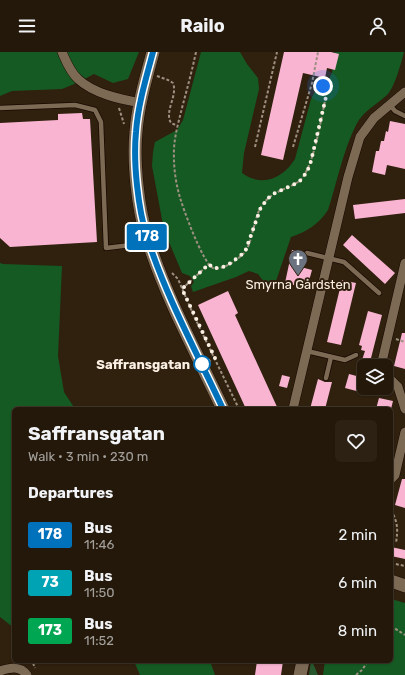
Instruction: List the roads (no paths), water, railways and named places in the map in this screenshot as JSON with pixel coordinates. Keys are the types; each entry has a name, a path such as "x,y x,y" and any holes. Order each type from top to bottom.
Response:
{"street":[{"path":"62,52 77,78 88,86 121,99 141,103"},
{"path":"153,52 136,132 136,164 143,218 149,243 167,289 222,407"},
{"path":"293,407 348,177 360,137 374,118 405,92"},
{"path":"383,359 405,263"},
{"path":"393,382 398,387 405,409"},
{"path":"393,476 405,432"},
{"path":"393,582 405,586"},
{"path":"300,675 303,663"},
{"path":"0,671 9,668 16,668 21,669 27,675"}],"lane":[{"path":"389,104 395,111 405,116"},
{"path":"0,108 75,105 95,110 101,122 106,248 149,243"},
{"path":"307,253 344,262 379,293"},
{"path":"307,351 345,360 356,355"},
{"path":"326,378 331,357"}],"place":[{"name":"Smyrna Gårdsten","path":"298,276"},
{"name":"Saffransgatan","path":"202,364"}]}
